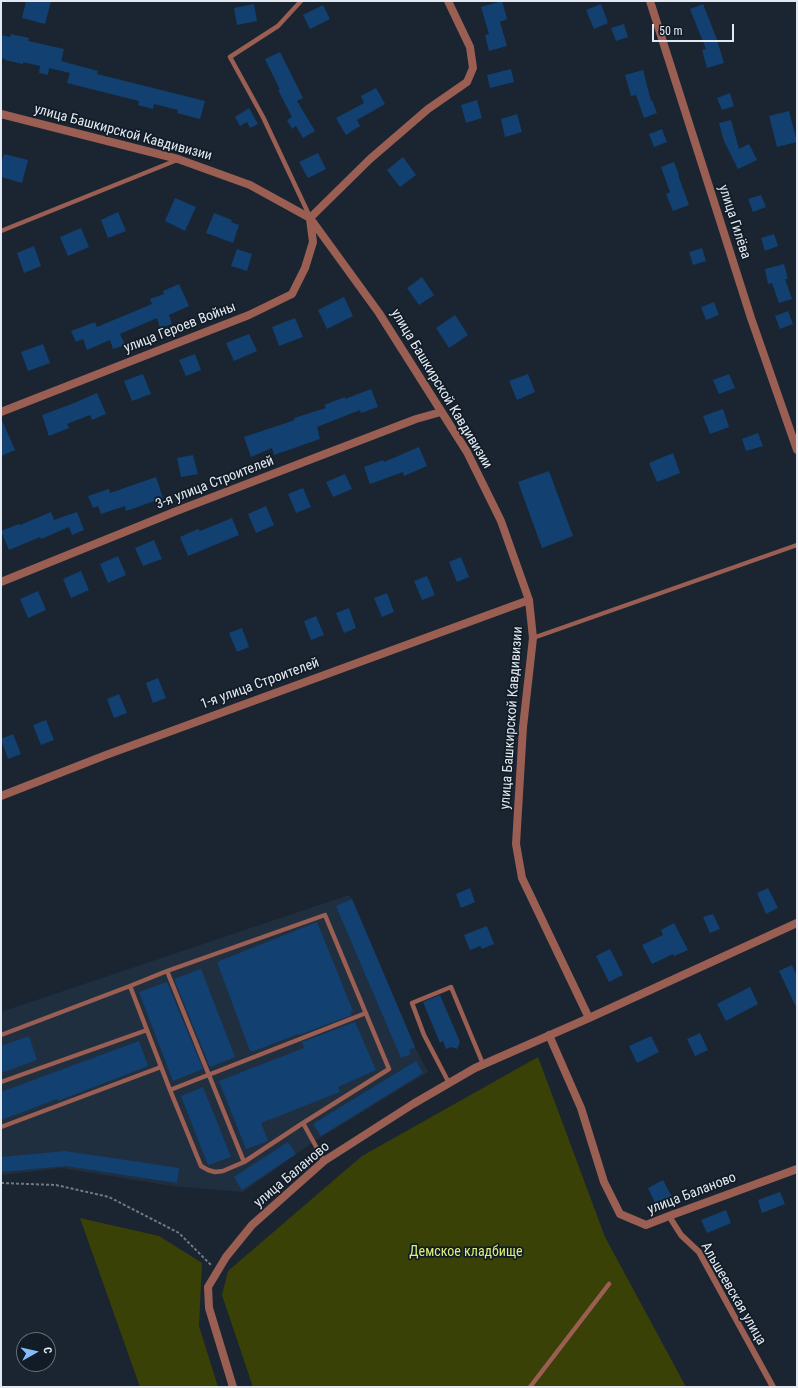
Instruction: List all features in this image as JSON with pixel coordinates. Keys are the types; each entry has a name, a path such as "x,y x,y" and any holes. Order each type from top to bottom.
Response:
{"street":[{"path":"310,218 370,159 428,109 467,82 473,68 470,47 448,1"},
{"name":"улица Гилёва","path":"650,1 751,318 797,450"},
{"name":"улица Башкирской Кавдивизии","path":"1,114 178,159 250,184 310,218 379,313 467,452 501,521 529,600 532,638 523,727 516,844 522,878 588,1018"},
{"name":"улица Героев Войны","path":"1,412 249,315 292,294 305,268 313,242 310,218"},
{"name":"3-я улица Строителей","path":"1,582 209,499 416,419 441,412"},
{"name":"1-я улица Строителей","path":"1,796 106,755 529,600"},
{"name":"улица Баланово","path":"233,1387 208,1308 208,1287 226,1257 252,1226 324,1161 449,1082 483,1064 797,923"},
{"name":"улица Баланово","path":"549,1035 581,1108 604,1182 620,1214 646,1225 797,1169"},
{"name":"Альшеевская улица","path":"669,1216 681,1235 699,1252 773,1387"}],"lane":[{"path":"301,1 278,26 230,57 263,117 310,218"},
{"path":"1,231 178,159"},
{"path":"532,638 797,545"},
{"path":"1,1035 130,986 167,972 325,915 389,1069 244,1162 223,1171 215,1172 208,1170 201,1166 130,986"},
{"path":"167,972 244,1162"},
{"path":"449,1082 424,1035 412,1003 451,987 483,1064"},
{"path":"170,1090 366,1013"},
{"path":"1,1082 147,1030"},
{"path":"1,1127 162,1067"},
{"path":"303,1123 324,1161"},
{"path":"530,1387 609,1284"}],"path":[{"path":"1,1183 56,1186 109,1197 179,1233 217,1271"}],"shaded area":[{"path":"349,895 415,1047 428,1072 313,1142 243,1192 173,1186 62,1168 1,1175 1,1012"}],"green space":[{"name":"Демское кладбище","path":"538,1057 605,1237 686,1387 253,1387 222,1295 228,1271 362,1156"},
{"path":"80,1218 159,1236 202,1263 199,1326 218,1387 140,1387"}],"building":[{"path":"26,1 51,1 45,24 22,18"},
{"path":"502,1 507,19 500,22 507,46 489,51 485,35 489,34 481,7"},
{"path":"254,4 257,21 237,25 234,8"},
{"path":"601,4 608,23 594,29 586,10"},
{"path":"703,4 724,63 707,68 702,50 706,49 690,9"},
{"path":"323,5 330,19 310,29 303,15"},
{"path":"624,24 628,37 616,41 611,28"},
{"path":"11,34 29,38 28,41 64,49 61,61 98,71 97,74 205,101 200,119 177,113 178,110 154,104 153,109 138,105 139,101 67,83 70,73 49,68 48,75 39,73 40,66 5,60 1,58 1,35 10,37"},
{"path":"280,52 303,98 297,101 315,131 303,138 296,126 292,129 287,120 292,117 278,90 280,90 265,59"},
{"path":"511,69 514,82 490,88 487,75"},
{"path":"643,70 651,101 652,100 657,113 644,118 636,95 631,96 625,75"},
{"path":"376,88 385,104 357,120 360,126 346,135 336,118 364,103 361,96"},
{"path":"730,93 734,106 722,110 717,98"},
{"path":"477,100 482,118 466,123 461,105"},
{"path":"249,108 258,124 250,128 247,122 240,126 235,117"},
{"path":"789,111 797,142 777,147 769,116"},
{"path":"517,114 522,132 505,137 501,119"},
{"path":"731,120 739,149 749,144 757,160 738,169 724,141 719,123"},
{"path":"662,129 667,142 654,147 649,134"},
{"path":"318,153 326,169 308,178 299,162"},
{"path":"4,154 28,160 22,183 1,177 1,164"},
{"path":"403,157 416,175 400,187 387,170"},
{"path":"674,162 689,205 673,211 666,194 670,192 661,167"},
{"path":"761,195 766,207 753,212 748,199"},
{"path":"175,198 196,207 185,231 165,221"},
{"path":"118,212 126,231 108,238 101,220"},
{"path":"214,213 232,220 231,222 239,225 233,243 206,233"},
{"path":"81,228 89,247 68,256 60,237"},
{"path":"774,234 778,246 765,251 761,238"},
{"path":"34,246 41,266 24,273 17,253"},
{"path":"702,248 706,261 693,265 689,252"},
{"path":"237,249 252,254 247,271 231,266"},
{"path":"784,264 788,279 785,279 792,299 779,303 772,283 768,284 765,269"},
{"path":"422,277 434,295 419,305 407,288"},
{"path":"179,284 189,306 169,315 172,324 160,328 157,318 120,334 125,345 113,349 110,340 87,350 83,339 76,342 71,331 95,322 97,327 152,304 150,299 164,294 163,291"},
{"path":"344,297 353,316 327,329 318,310"},
{"path":"714,302 719,315 706,320 701,307"},
{"path":"788,311 793,324 780,329 775,316"},
{"path":"455,315 468,335 449,348 436,328"},
{"path":"295,318 303,337 279,346 272,327"},
{"path":"249,334 257,351 234,361 226,343"},
{"path":"43,344 50,363 28,371 21,352"},
{"path":"195,354 201,370 186,376 179,360"},
{"path":"143,374 151,394 132,401 124,381"},
{"path":"528,374 535,392 517,400 509,381"},
{"path":"729,374 735,388 719,394 713,380"},
{"path":"371,389 378,407 361,413 360,410 317,427 320,439 274,455 272,448 251,457 244,437 295,420 294,418 326,408 324,405"},
{"path":"97,393 106,414 92,420 90,415 67,424 69,428 49,436 42,415"},
{"path":"723,409 729,427 710,434 703,416"},
{"path":"1,418 15,450 1,456"},
{"path":"758,433 763,446 746,451 742,439"},
{"path":"419,447 427,466 404,476 403,472 370,484 364,467 383,460 384,462"},
{"path":"673,453 680,473 657,482 649,463"},
{"path":"193,455 198,474 181,477 177,458"},
{"path":"549,471 573,536 542,548 518,482"},
{"path":"345,474 352,489 333,497 326,482"},
{"path":"156,477 163,498 126,511 125,506 101,514 98,506 93,508 88,496 109,489 110,493"},
{"path":"303,488 311,507 296,513 288,494"},
{"path":"266,506 274,525 256,533 248,514"},
{"path":"51,512 54,520 77,512 84,530 72,535 69,527 9,550 1,531"},
{"path":"232,518 239,535 188,556 180,537 198,529 200,531"},
{"path":"154,540 162,559 143,566 135,548"},
{"path":"118,556 126,575 108,583 100,564"},
{"path":"461,557 469,577 457,582 449,562"},
{"path":"81,571 89,590 71,598 63,579"},
{"path":"427,576 435,595 422,600 414,581"},
{"path":"38,591 46,610 28,618 20,599"},
{"path":"387,593 394,612 382,617 374,598"},
{"path":"349,608 356,628 344,633 336,613"},
{"path":"316,616 324,635 311,640 304,621"},
{"path":"242,628 249,647 237,652 229,633"},
{"path":"158,678 166,698 153,703 146,683"},
{"path":"119,694 127,713 114,718 107,699"},
{"path":"46,720 54,740 41,745 33,725"},
{"path":"13,734 21,754 8,759 1,739"},
{"path":"470,888 475,902 461,908 456,894"},
{"path":"768,888 778,908 766,914 757,893"},
{"path":"352,899 415,1047 409,1050 411,1054 401,1058 336,906"},
{"path":"713,914 720,929 710,933 703,917"},
{"path":"317,922 353,1011 350,1012 352,1015 254,1051 250,1051 217,962"},
{"path":"674,923 688,950 674,956 673,954 652,964 642,945 663,935 661,930"},
{"path":"487,926 494,944 482,949 480,946 470,950 464,935"},
{"path":"610,949 623,975 609,982 596,956"},
{"path":"792,965 797,976 797,1009 779,971"},
{"path":"201,969 235,1057 210,1067 174,979"},
{"path":"167,982 203,1069 173,1081 139,992"},
{"path":"750,987 758,1004 726,1021 717,1004"},
{"path":"440,995 460,1042 457,1049 451,1047 446,1049 443,1041 440,1043 423,1002"},
{"path":"355,1022 376,1070 338,1087 340,1092 261,1123 268,1141 246,1149 219,1081 304,1048 302,1042"},
{"path":"700,1033 708,1050 695,1056 687,1039"},
{"path":"29,1036 37,1060 1,1073 1,1046"},
{"path":"651,1036 659,1052 637,1063 629,1046"},
{"path":"139,1041 148,1066 58,1101 57,1099 1,1120 1,1092"},
{"path":"416,1061 423,1073 321,1136 313,1124"},
{"path":"203,1087 231,1157 208,1165 181,1096"},
{"path":"288,1142 296,1154 242,1190 234,1177"},
{"path":"65,1151 179,1168 177,1183 66,1166 1,1172 1,1157"},
{"path":"663,1180 672,1197 656,1205 648,1188"},
{"path":"780,1192 785,1204 762,1213 758,1200"},
{"path":"726,1210 731,1223 707,1233 701,1220"}]}
